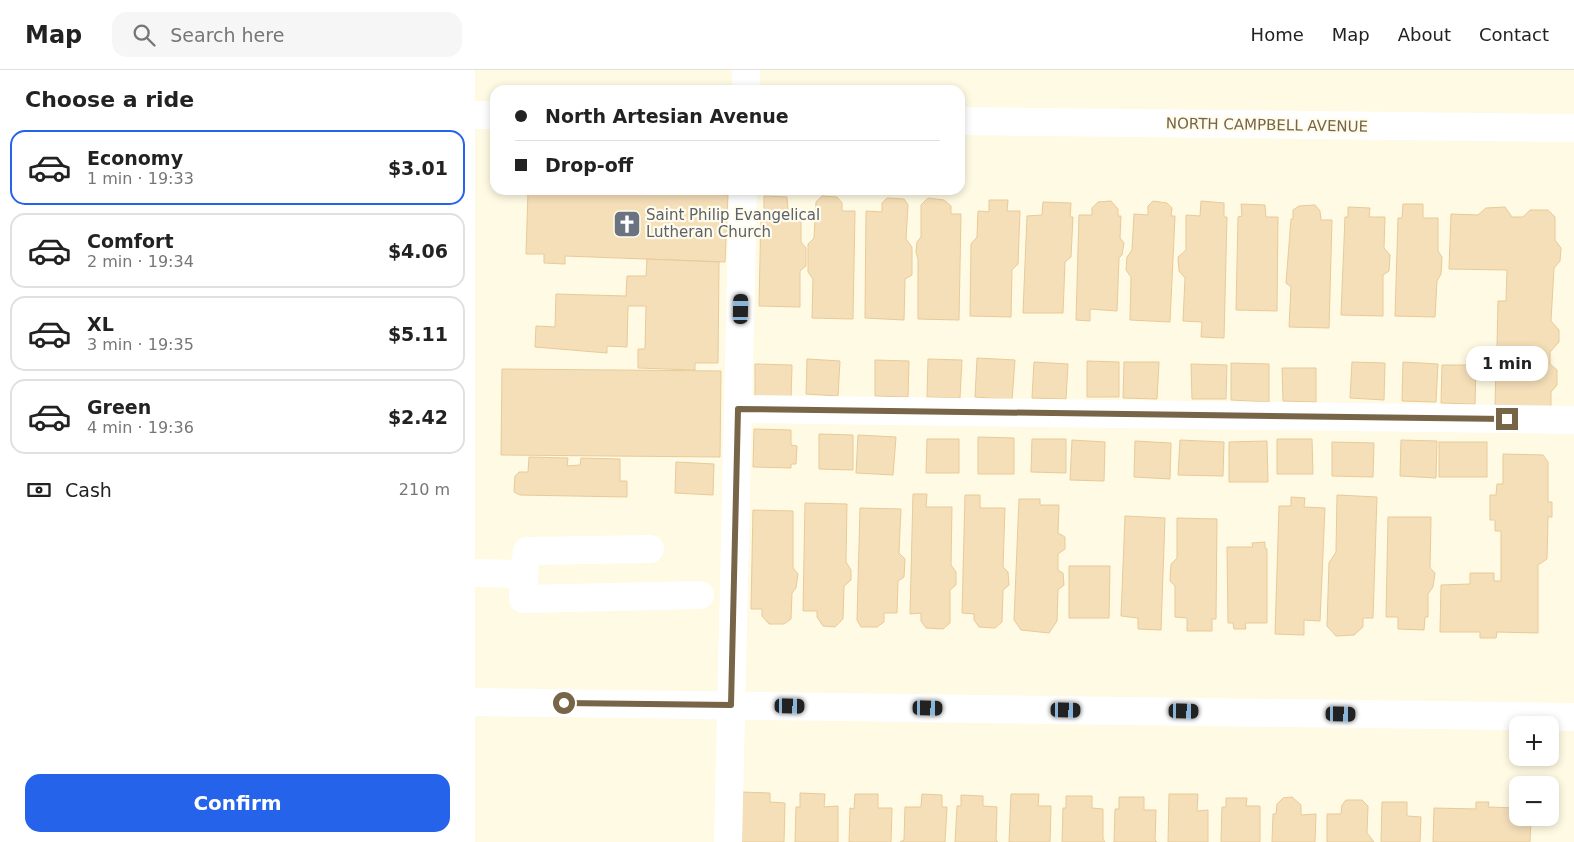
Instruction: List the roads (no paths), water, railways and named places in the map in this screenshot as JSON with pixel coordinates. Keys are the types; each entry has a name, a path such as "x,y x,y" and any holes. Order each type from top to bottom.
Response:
{"street":[{"path":"746,70 746,85"},
{"path":"475,115 490,115"},
{"name":"NORTH CAMPBELL AVENUE","path":"965,121 1574,128"},
{"path":"728,842 743,195"},
{"path":"738,409 1574,420"},
{"path":"649,548 527,550 523,599 700,594"},
{"path":"475,573 524,574"},
{"path":"475,702 1574,717"}],"place":[{"name":"Saint Philip Evangelical Lutheran Church","path":"627,224"}]}
